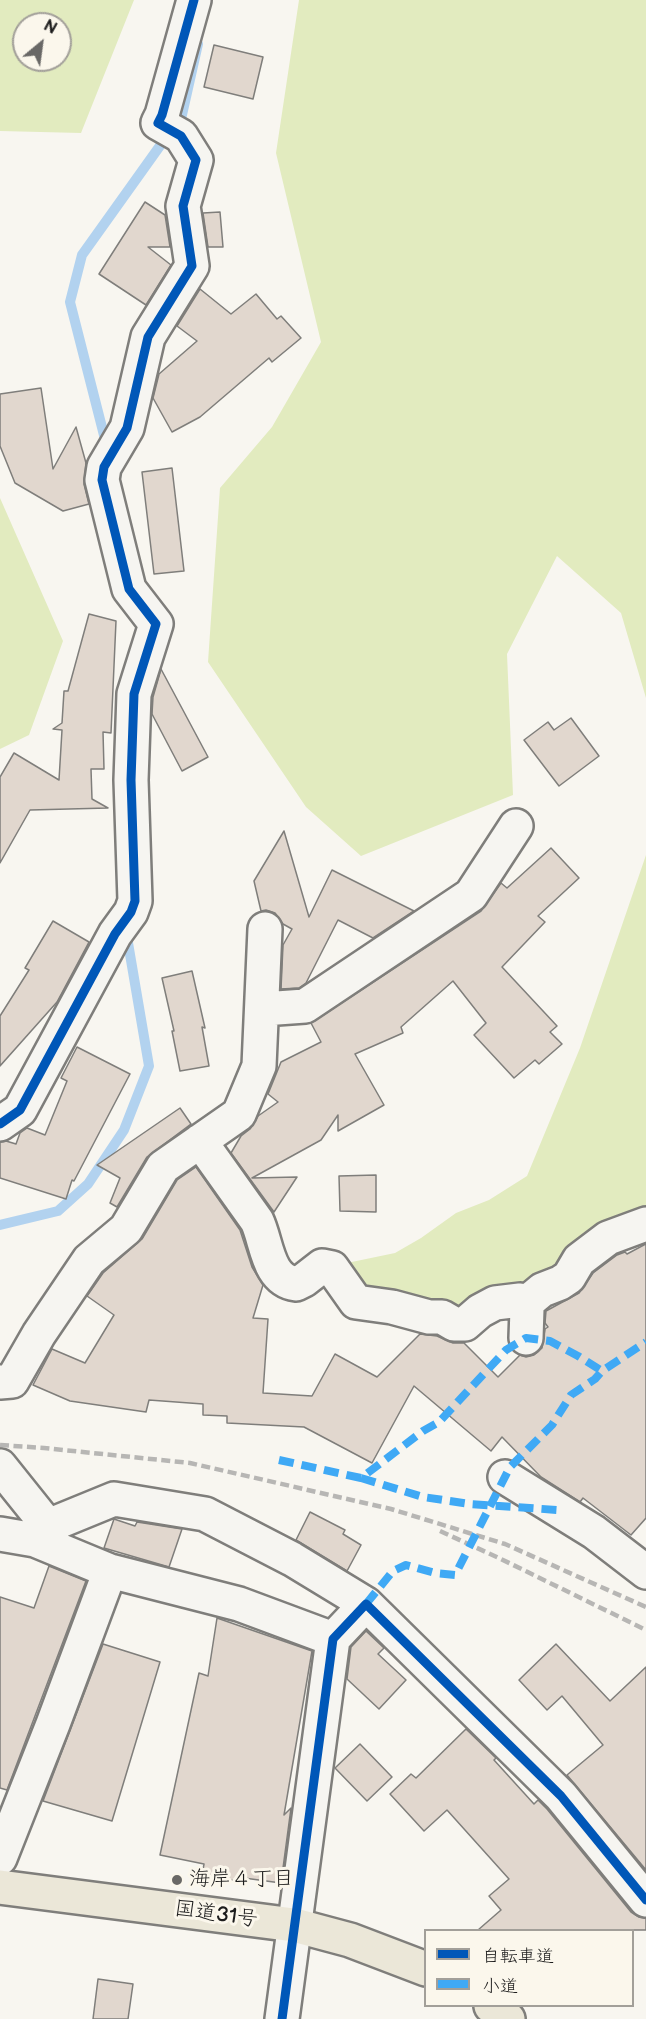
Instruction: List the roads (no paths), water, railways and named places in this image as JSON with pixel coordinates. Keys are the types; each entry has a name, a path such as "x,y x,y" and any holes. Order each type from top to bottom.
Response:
{"highway":[{"name":"国道31号","path":"0,1887 294,1925 350,1940 424,1969"},
{"path":"492,2007 508,2019"}],"street":[{"path":"0,1124 20,1110 135,901 131,780 134,694 156,624 129,589 102,480 110,456 127,428 148,338 192,266 183,206 196,160 169,129 162,115 194,0"},
{"path":"263,1009 305,1006 471,895 516,826"},
{"path":"0,1382 12,1382 39,1334 89,1260 126,1229 162,1167 239,1114 259,1066 266,929"},
{"path":"200,1141 257,1221 273,1267 281,1279 296,1284 322,1266 332,1268 356,1302 392,1307 429,1317 442,1317 454,1324 465,1324 480,1311 495,1303 520,1300 527,1309 526,1338"},
{"path":"524,1305 542,1290 560,1283 569,1276 579,1260 608,1238 646,1224"},
{"path":"0,1466 41,1533 110,1571 239,1604 333,1639"},
{"path":"505,1478 594,1532 646,1572"},
{"path":"0,1534 41,1533 114,1498 205,1514 292,1559 366,1604 561,1796 646,1899"},
{"path":"0,1858 110,1571"},
{"path":"282,2019 333,1639 366,1604"}],"waterway":[{"path":"107,447 70,302 82,255 182,115 198,44"},
{"path":"0,1225 58,1211 88,1184 124,1130 149,1066 126,931"}],"railway":[{"path":"0,1445 190,1463 391,1509 505,1544 646,1607"},
{"path":"440,1531 646,1630"}],"place":[{"name":"海岸４丁目","path":"177,1880"}]}
